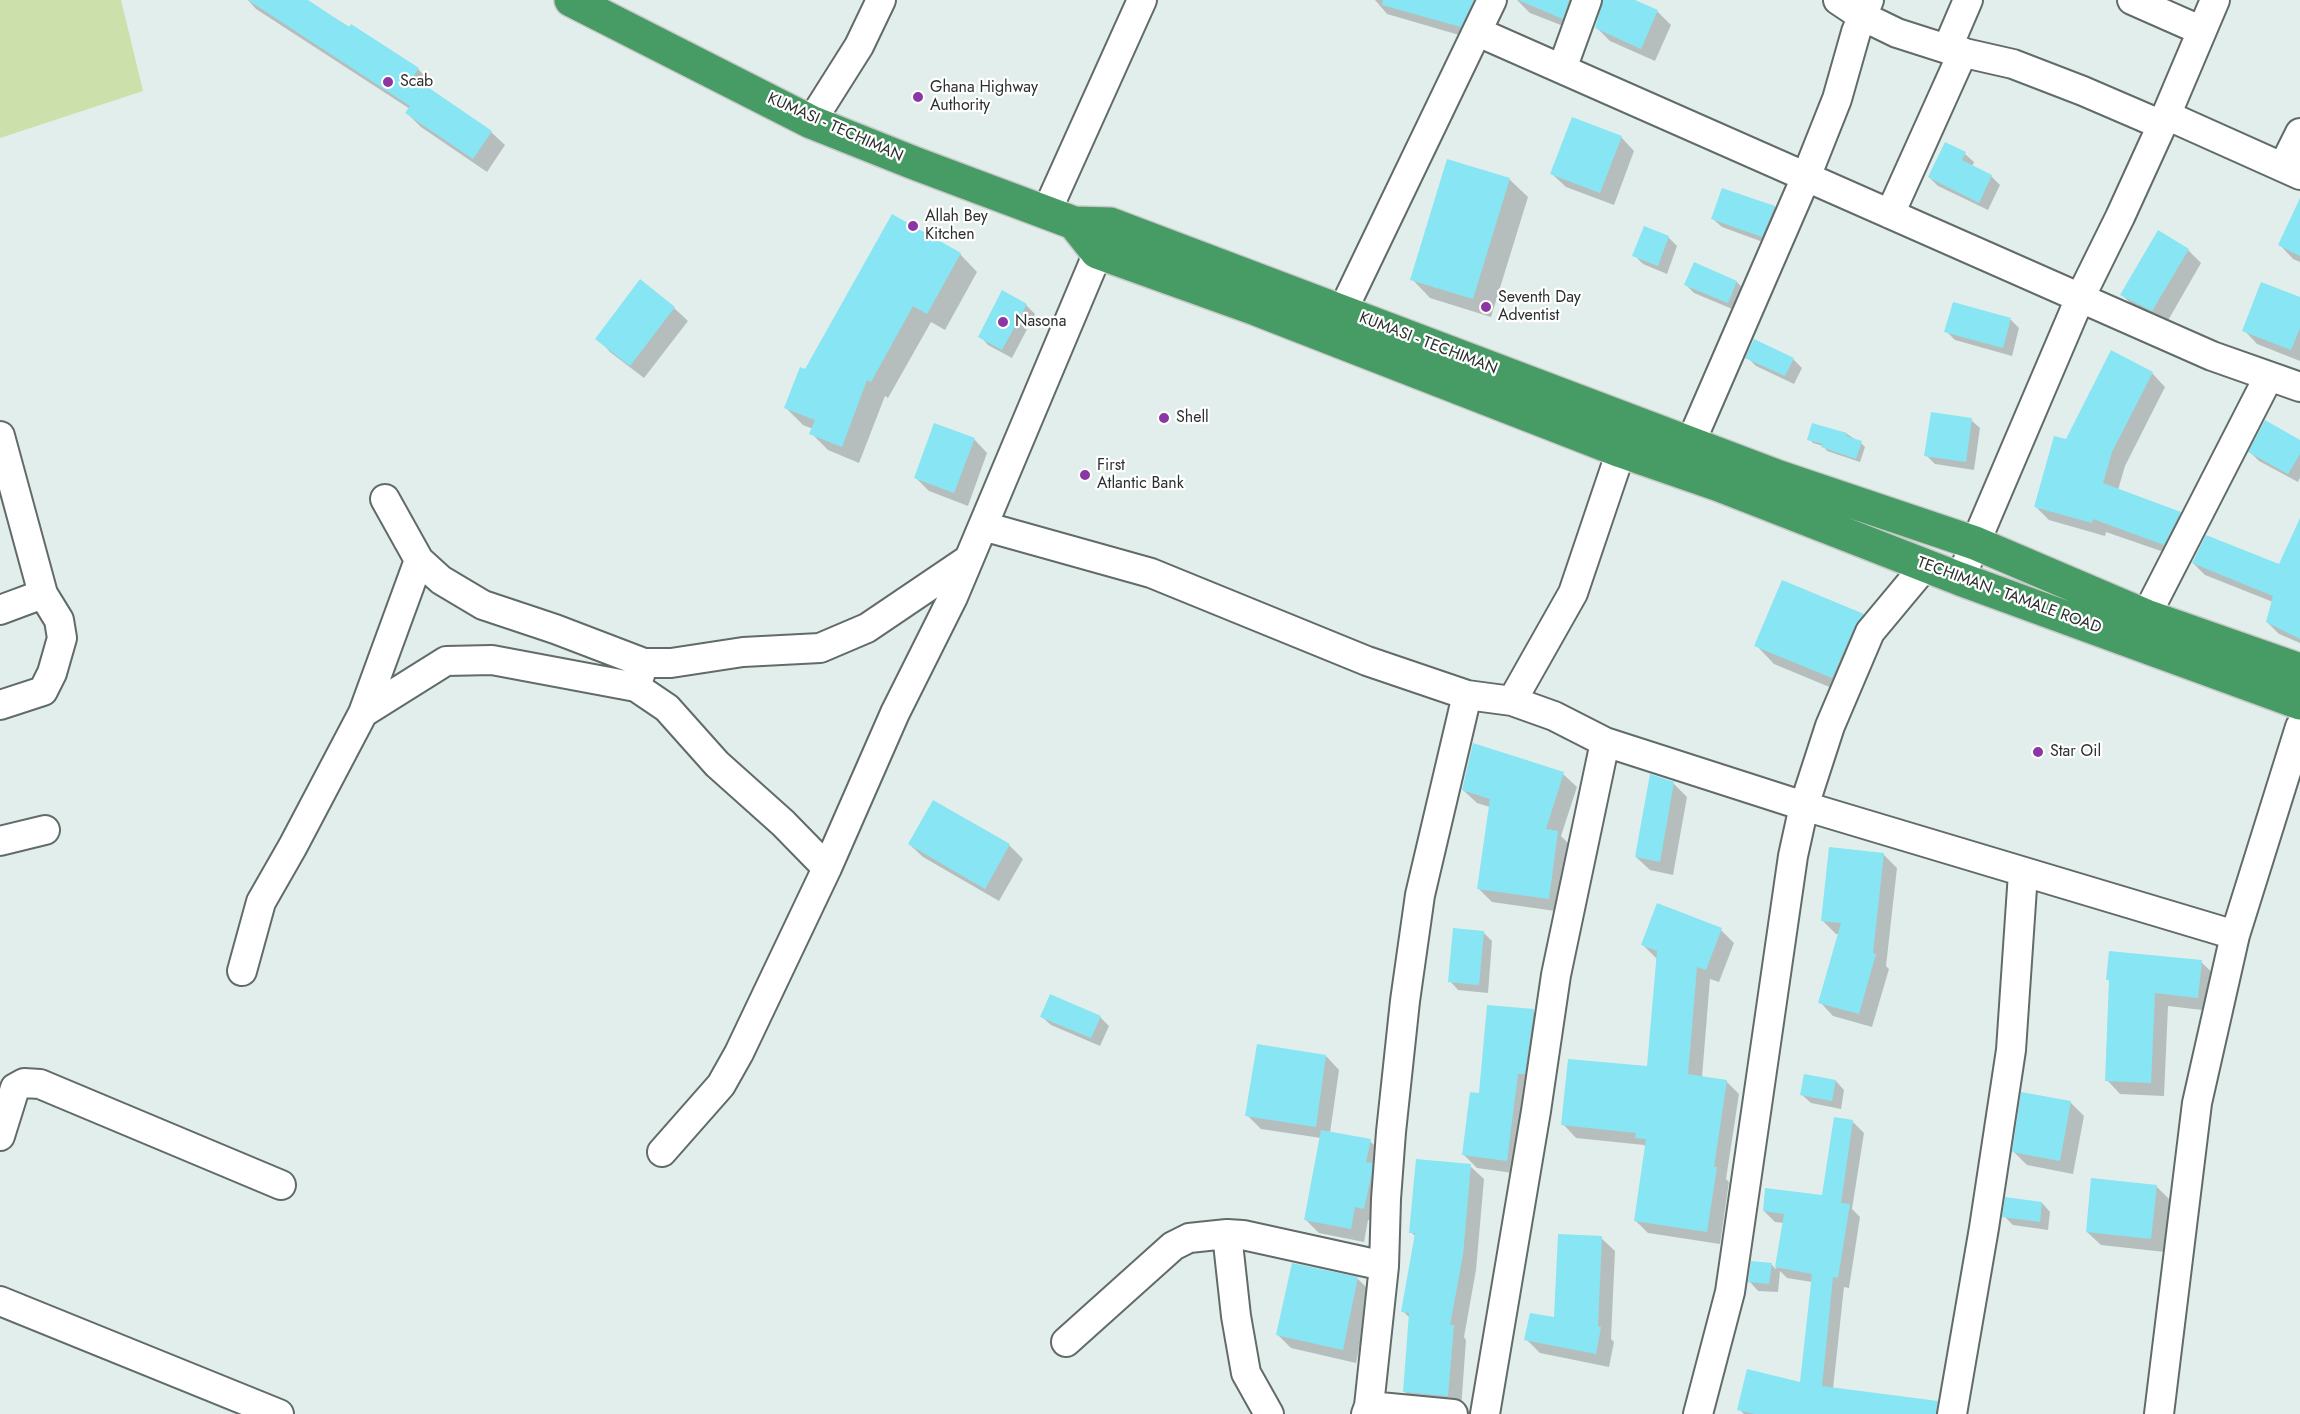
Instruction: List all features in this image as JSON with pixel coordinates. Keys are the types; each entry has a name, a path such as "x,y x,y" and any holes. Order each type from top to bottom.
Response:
{"highway":[{"name":"KUMASI - TECHIMAN","path":"571,0 812,122 1060,218"},
{"path":"1060,218 1104,238"},
{"name":"KUMASI - TECHIMAN","path":"1104,238 1342,312 1779,477"},
{"name":"KUMASI - TECHIMAN","path":"1104,238 1256,309 1621,451 1719,485"},
{"name":"TECHIMAN - TAMALE ROAD","path":"1779,477 1975,543 2146,616 2175,641 2300,703"},
{"name":"TECHIMAN - TAMALE ROAD","path":"1719,485 1960,579 2175,641 2300,670"}],"street":[{"path":"812,122 859,46 881,0"},
{"path":"1060,218 1142,0"},
{"path":"1342,312 1492,0"},
{"path":"1562,69 1587,0"},
{"path":"1838,0 1866,8 1897,33 2013,64 2164,120 2291,171 2300,133"},
{"path":"1890,214 1955,50 1968,0"},
{"path":"2132,0 2200,30"},
{"path":"1960,579 2080,298 2164,120 2200,30 2215,0"},
{"path":"1690,444 1806,177 1837,99 1856,32 1866,8"},
{"path":"1478,32 2212,356 2300,387"},
{"path":"662,1152 722,1085 740,1053 827,868 895,713 953,597 1104,238"},
{"path":"2146,616 2269,376"},
{"path":"0,436 8,501 43,594 59,620 62,638 52,673 43,691 0,705"},
{"path":"1512,701 1573,594 1621,451"},
{"path":"385,499 419,560 441,580 483,604 555,628 640,675 717,764 827,868"},
{"path":"983,526 1151,573 1367,661 1467,695 1512,701 1554,716 1605,742 1803,806 2235,935"},
{"path":"363,713 446,661 492,660 640,675 671,663 743,652 820,648 867,628 969,559"},
{"path":"242,971 261,902 363,713 419,560"},
{"path":"1698,1414 1730,1292 1793,856 1803,806 1830,726 1870,632 1925,566"},
{"path":"0,610 43,594"},
{"path":"1453,1414 1367,1410 1384,1266 1391,1132 1405,1002 1420,895 1467,695"},
{"path":"2159,1414 2197,1102 2235,935 2300,727"},
{"path":"1485,1414 1536,1111 1556,975 1605,742"},
{"path":"0,841 45,830"},
{"path":"1952,1414 1984,1228 2011,1050 2023,873"},
{"path":"0,1136 15,1088 24,1083 40,1084 281,1185"},
{"path":"1066,1342 1173,1246 1189,1238 1227,1234 1244,1235 1384,1266"},
{"path":"1227,1234 1236,1316 1246,1373 1269,1414"},
{"path":"0,1301 279,1414"}],"green space":[{"path":"0,0 121,0 143,91 0,138"}],"building":[{"path":"248,0 308,0 349,27 351,24 419,68 413,77 492,131 473,159 405,113 410,106"},
{"path":"1383,0 1474,0 1461,27 1382,5"},
{"path":"1518,0 1569,0 1563,19"},
{"path":"1603,0 1635,0 1658,10 1641,49 1595,28"},
{"path":"1572,117 1622,136 1600,193 1550,174"},
{"path":"1945,142 1966,152 1962,160 1992,175 1979,203 1928,177"},
{"path":"1447,159 1510,178 1473,299 1410,280"},
{"path":"1722,188 1775,206 1762,237 1711,219"},
{"path":"2300,198 2300,256 2278,245"},
{"path":"892,214 961,253 927,314 913,306 871,382 867,380 842,447 809,434 815,420 784,408 800,367 805,369"},
{"path":"1644,226 1669,236 1658,266 1632,256"},
{"path":"2158,230 2189,249 2152,311 2120,295"},
{"path":"1694,262 1737,281 1728,303 1684,285"},
{"path":"640,279 675,307 630,366 595,339"},
{"path":"2261,282 2300,297 2300,328 2291,350 2242,331"},
{"path":"1002,290 1027,304 1002,350 978,337"},
{"path":"1953,302 2011,318 2003,348 1944,332"},
{"path":"1754,339 1794,358 1785,376 1745,358"},
{"path":"2111,350 2153,372 2112,452 2103,483 2181,512 2164,545 2093,519 2092,523 2034,507 2054,436 2066,439"},
{"path":"1931,412 1972,418 1966,462 1924,456"},
{"path":"2265,420 2300,440 2300,454 2288,474 2248,452"},
{"path":"934,423 975,438 954,493 914,478"},
{"path":"1812,423 1847,433 1846,436 1862,441 1856,459 1821,447 1823,444 1807,440"},
{"path":"2300,518 2300,639 2266,622 2273,596 2192,563 2206,535 2279,564"},
{"path":"1782,580 1864,614 1855,626 1832,678 1754,646"},
{"path":"1473,743 1564,772 1546,829 1558,831 1549,899 1477,889 1490,799 1462,790"},
{"path":"1650,774 1674,782 1660,862 1635,857"},
{"path":"933,800 1010,844 985,889 908,844"},
{"path":"1829,847 1884,853 1873,953 1876,954 1859,1014 1818,1003 1841,923 1821,921"},
{"path":"1657,903 1722,928 1706,970 1697,967 1688,1074 1727,1080 1707,1232 1634,1221 1646,1139 1635,1138 1636,1133 1561,1125 1568,1059 1647,1066 1657,951 1641,945"},
{"path":"1453,928 1484,931 1479,985 1448,982"},
{"path":"2109,951 2202,960 2198,998 2155,993 2151,1083 2105,1081 2109,980 2106,980"},
{"path":"1050,994 1101,1016 1091,1038 1040,1017"},
{"path":"1487,1005 1534,1009 1525,1074 1518,1074 1507,1161 1462,1155 1470,1092 1479,1093"},
{"path":"1257,1044 1326,1055 1316,1127 1245,1116"},
{"path":"1804,1074 1836,1080 1832,1101 1800,1095"},
{"path":"2021,1092 2071,1101 2060,1161 2012,1152"},
{"path":"1834,1117 1853,1120 1841,1203 1850,1204 1838,1278 1833,1277 1822,1386 1938,1401 1936,1414 1755,1414 1737,1410 1747,1369 1800,1382 1812,1274 1775,1267 1784,1214 1763,1211 1765,1188 1822,1195"},
{"path":"1321,1130 1371,1139 1366,1162 1372,1163 1372,1171 1364,1209 1355,1207 1351,1229 1304,1220"},
{"path":"1416,1159 1471,1164 1463,1255 1450,1325 1454,1325 1448,1396 1403,1392 1409,1313 1401,1312 1415,1233 1409,1233"},
{"path":"2091,1178 2157,1185 2151,1239 2086,1232"},
{"path":"2005,1197 2042,1202 2040,1222 2002,1217"},
{"path":"1558,1234 1602,1236 1598,1326 1601,1327 1596,1354 1524,1340 1530,1313 1554,1317"},
{"path":"1751,1261 1772,1263 1769,1284 1748,1282"},
{"path":"1292,1263 1358,1277 1343,1350 1276,1335"}],"place":[{"name":"Scab","path":"388,82"},
{"name":"Ghana Highway Authority","path":"918,97"},
{"name":"Allah Bey Kitchen","path":"913,226"},
{"name":"Seventh Day Adventist","path":"1486,307"},
{"name":"Nasona","path":"1003,322"},
{"name":"Shell","path":"1164,418"},
{"name":"First Atlantic Bank","path":"1085,475"},
{"name":"Star Oil","path":"2038,752"}]}
